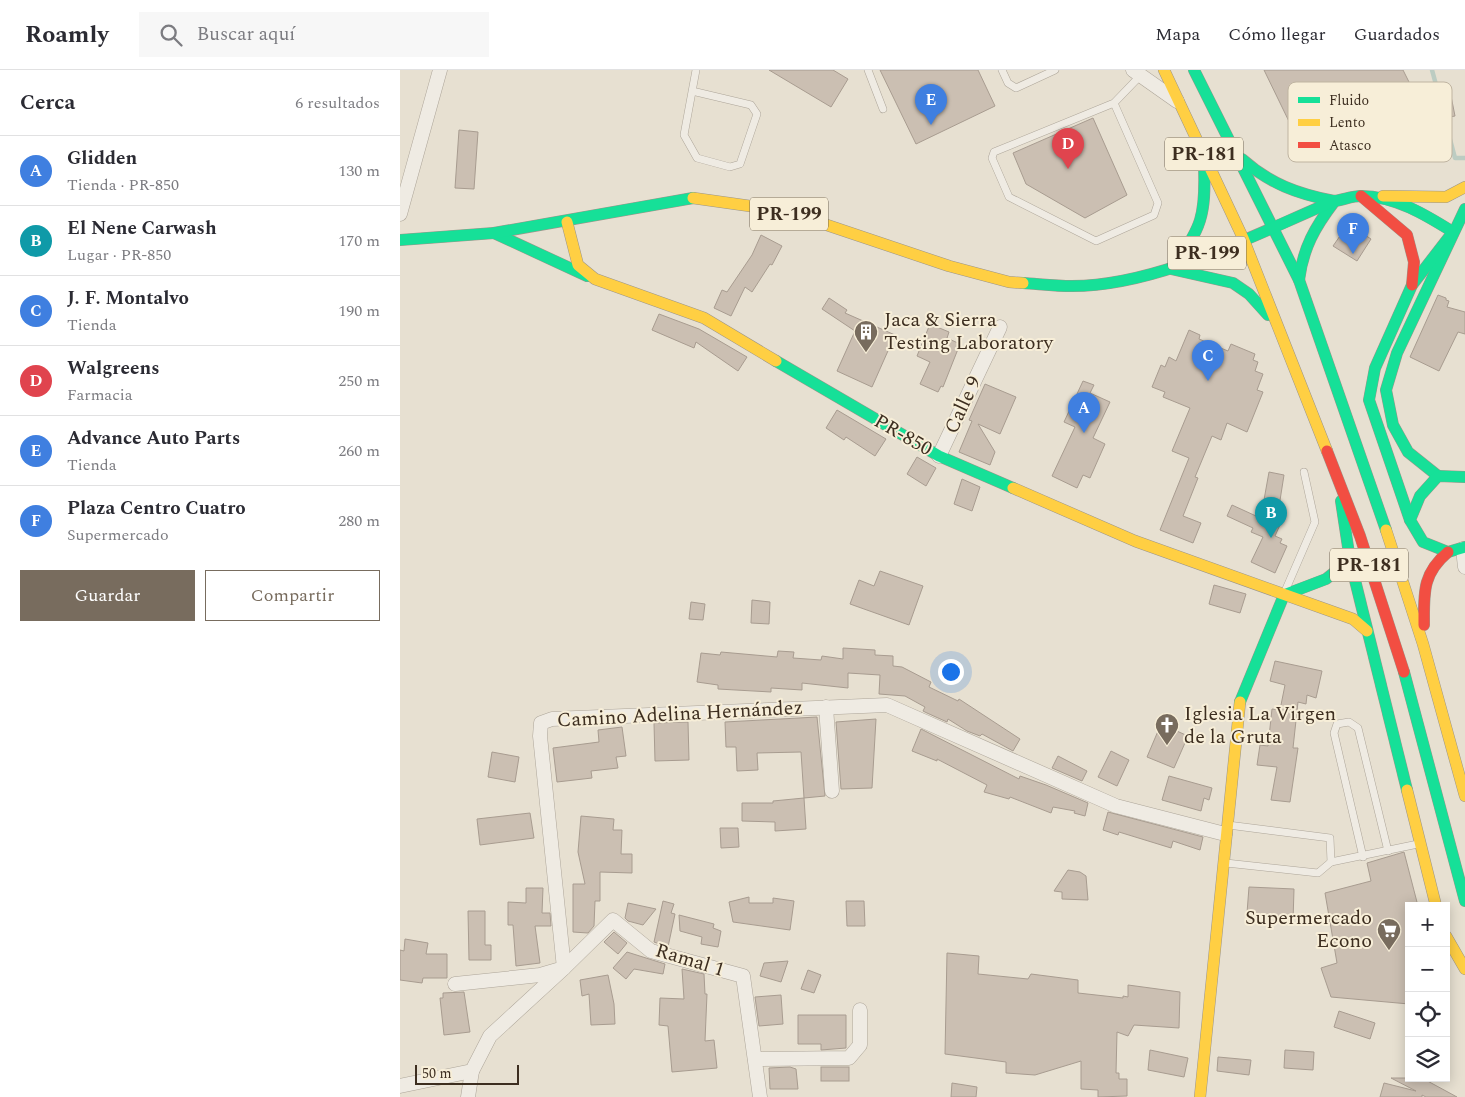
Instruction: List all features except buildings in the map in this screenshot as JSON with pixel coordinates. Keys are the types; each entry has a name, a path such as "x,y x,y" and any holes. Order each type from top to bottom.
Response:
{"main road":[{"name":"PR-181","path":"1164,70 1243,238 1360,536 1405,675 1465,901"},
{"name":"PR-181","path":"1194,70 1299,280 1359,448 1423,644 1465,796"},
{"path":"1232,148 1264,179 1274,185 1334,201 1307,240 1303,251 1299,280"},
{"path":"1203,152 1206,209 1196,237 1171,269 1233,283 1249,294 1278,326"},
{"path":"1361,196 1446,197 1465,187"},
{"path":"1361,196 1407,234 1414,262 1412,285"},
{"name":"PR-199","path":"400,240 494,233 567,222 691,198 757,207 806,218 949,266 1009,282 1073,286 1117,281 1171,269 1334,201 1361,196 1397,203 1425,215 1453,232"},
{"path":"1465,209 1397,353 1386,390 1393,425 1408,452 1438,476 1465,477"},
{"name":"PR-850","path":"567,222 578,265 595,280 704,318 939,456 1135,541 1284,595 1324,607 1353,619 1367,631"},
{"path":"1448,552 1423,542 1410,520 1369,400 1375,368 1412,285 1453,232"},
{"path":"494,233 595,280"},
{"path":"1410,520 1418,499 1426,487 1438,476"},
{"path":"1337,479 1350,560 1435,902"},
{"path":"1423,644 1426,576 1437,560 1448,552 1464,548"},
{"path":"1200,1097 1239,704 1284,595 1326,579 1350,560"},
{"path":"1450,943 1465,969"}],"street":[{"path":"400,214 440,70"},
{"path":"1136,73 1181,104"},
{"name":"Calle 9","path":"939,456 1000,328"},
{"path":"1464,548 1465,567"},
{"name":"Camino Adelina Hernández","path":"564,968 540,736 541,723 552,719 887,705 1116,806 1226,829"},
{"path":"826,707 832,791"},
{"name":"Ramal 1","path":"455,984 540,975 564,968 613,920 651,951 744,976 760,1097"},
{"path":"468,1097 472,1071 490,1036 564,968"},
{"path":"755,1059 849,1058 860,1045 860,1010"},
{"path":"400,1086 472,1071"}],"lane":[{"path":"692,91 751,105 756,110 757,114 740,164 730,167 697,158 684,136 692,91 696,70"},
{"path":"868,70 883,109"},
{"path":"1002,70 1008,83 1016,88 1055,70"},
{"path":"1114,103 1158,203 1154,215 1096,241 1009,197 992,158 994,152 1114,103 1136,73"},
{"path":"1284,595 1314,522 1304,472"},
{"path":"1363,857 1334,733 1337,724 1349,722 1358,728 1388,851"},
{"path":"1226,829 1330,838 1331,862"},
{"path":"1223,863 1318,873 1331,862 1363,857 1421,843"}],"waterway":[{"path":"1432,70 1435,82"},
{"path":"1452,147 1455,158 1465,158"}],"traffic: fast":[{"path":"1194,70 1299,280 1386,530"},
{"path":"1242,159 1263,175 1285,187 1334,201"},
{"path":"1172,268 1190,242 1200,220 1204,197 1204,165"},
{"path":"1023,283 1072,286 1105,284 1139,277 1206,256 1334,201 1358,196 1386,199 1398,203 1421,213 1453,232"},
{"path":"400,240 494,233 693,198"},
{"path":"1299,280 1303,258 1311,238 1334,202"},
{"path":"1438,476 1408,452 1393,425 1386,390 1397,353 1465,209"},
{"path":"1410,520 1369,400 1375,368 1412,285 1453,232"},
{"path":"494,233 587,276"},
{"path":"1171,269 1233,283 1249,294 1268,315"},
{"path":"776,361 939,456 1013,488"},
{"path":"1465,477 1438,476 1420,496 1410,520 1423,542 1448,552 1465,547"},
{"path":"1284,595 1326,579 1350,560 1341,501"},
{"path":"1350,560 1407,790"},
{"path":"1240,702 1284,595"},
{"path":"1404,672 1465,901"}],"traffic: slow":[{"path":"1164,70 1243,238 1327,451"},
{"path":"1383,196 1446,197 1465,187"},
{"path":"693,198 757,207 806,218 949,266 1009,282 1023,283"},
{"path":"567,222 578,265 595,279 704,318 776,361"},
{"path":"1013,488 1135,541 1353,619 1367,631"},
{"path":"1386,530 1423,644 1465,796"},
{"path":"1200,1097 1240,702"},
{"path":"1407,790 1435,902"},
{"path":"1450,943 1465,969"}],"traffic: jam":[{"path":"1361,196 1407,235 1414,262 1412,285"},
{"path":"1327,451 1360,536 1404,672"},
{"path":"1424,625 1426,585 1433,568 1448,552"}],"place":[{"name":"Advance Auto Parts","path":"931,125"},
{"name":"Walgreens","path":"1068,169"},
{"name":"Plaza Centro Cuatro","path":"1353,254"},
{"name":"Jaca & Sierra Testing Laboratory","path":"866,353"},
{"name":"J. F. Montalvo","path":"1208,381"},
{"name":"Glidden","path":"1084,433"},
{"name":"El Nene Carwash","path":"1271,538"},
{"name":"Iglesia La Virgen de la Gruta","path":"1167,746"},
{"name":"Supermercado Econo","path":"1389,951"}]}
